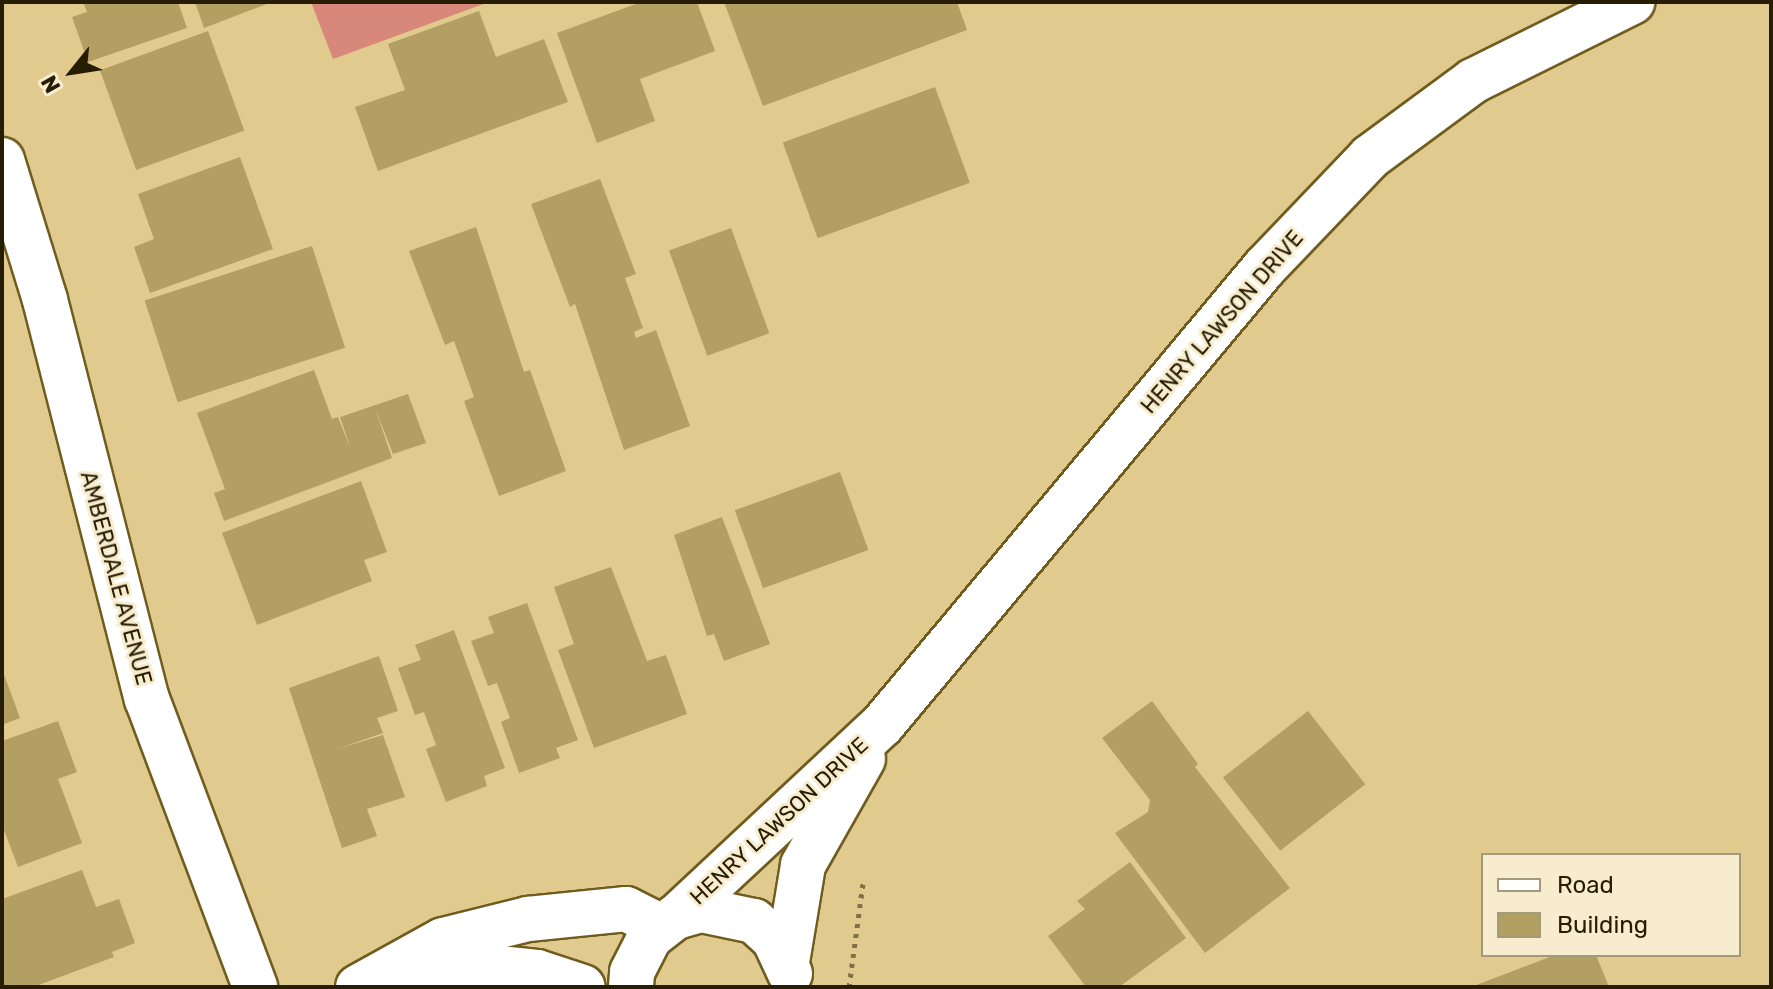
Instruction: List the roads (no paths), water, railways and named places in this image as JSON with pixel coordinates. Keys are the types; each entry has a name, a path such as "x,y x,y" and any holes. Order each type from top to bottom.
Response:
{"main road":[{"name":"HENRY LAWSON DRIVE","path":"631,987 632,972 650,937 882,725 1265,267 1370,157 1473,81 1632,2"},
{"name":"AMBERDALE AVENUE","path":"2,160 45,300 147,699 255,987"},
{"name":"HENRY LAWSON DRIVE","path":"790,975 803,865 882,725"},
{"path":"366,984 443,940 528,919 626,909 669,922 701,910 754,921 774,939 790,975"},
{"path":"366,984 499,968 537,972 583,987"}]}
